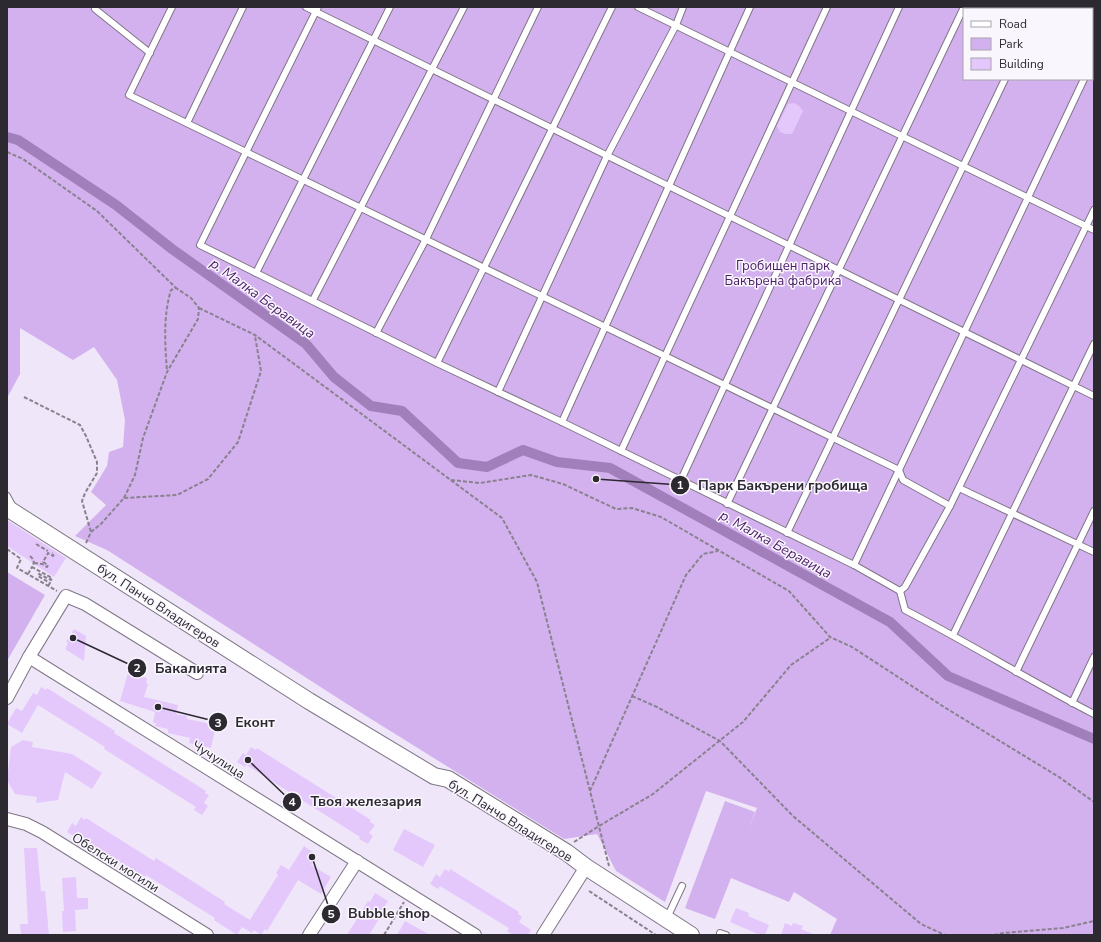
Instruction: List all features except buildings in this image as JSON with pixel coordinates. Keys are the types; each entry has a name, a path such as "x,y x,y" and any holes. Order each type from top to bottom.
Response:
{"street":[{"name":"бул. Панчо Владигеров","path":"12,512 309,701 434,776 448,779 566,852 586,867 691,935"},
{"path":"7,697 66,596 85,604 197,673"},
{"name":"Чучулица","path":"29,657 475,935"},
{"name":"Обелски могили","path":"7,819 26,824 42,832 207,935"},
{"path":"309,935 357,861"},
{"path":"542,935 586,867"}],"lane":[{"path":"95,7 95,9 150,53"},
{"path":"172,7 129,95 899,470 904,480 950,506"},
{"path":"186,123 243,7"},
{"path":"306,7 317,10 373,40 493,100 1094,396"},
{"path":"256,273 390,7"},
{"path":"313,300 464,7"},
{"path":"376,333 426,239 538,7"},
{"path":"437,363 612,7"},
{"path":"638,7 1094,230"},
{"path":"498,392 607,156 676,26 684,7"},
{"path":"562,422 750,7"},
{"path":"621,451 828,7"},
{"path":"681,480 899,7"},
{"path":"728,504 963,9"},
{"path":"317,10 200,245 437,363 562,422 854,565 900,591 905,610 953,635 1016,672 1094,714"},
{"path":"787,533 1005,80"},
{"path":"854,565 1084,80"},
{"path":"900,591 905,587 950,506 1094,210"},
{"path":"953,635 1094,344"},
{"path":"959,488 1094,552"},
{"path":"7,496 12,512"},
{"path":"1016,672 1094,511"},
{"path":"1072,702 1094,657"},
{"path":"666,919 682,886"}],"path":[{"path":"7,152 23,159 97,211 176,288 191,298 199,308 255,335 502,518 537,582 610,873"},
{"path":"167,372 164,336 168,299 171,290 176,288"},
{"path":"81,555 91,532 101,524 124,498 135,475 143,438 167,372 198,318 199,308"},
{"path":"124,498 177,495 208,479 238,442 261,371 255,335"},
{"path":"24,397 80,425 86,436 97,462 97,473 82,501 91,532"},
{"path":"450,479 480,483 531,476 563,484 616,509 632,508 661,517 789,591 830,637 852,647 944,707 1059,777 1094,802"},
{"path":"34,563 42,564 48,567 48,565 43,562 48,553 53,556 54,554 36,544"},
{"path":"7,549 21,559 16,568 66,596"},
{"path":"590,791 686,575 703,554 719,551"},
{"path":"30,556 34,563"},
{"path":"28,574 34,563"},
{"path":"32,567 52,578 51,580 40,574 38,576 50,583 48,586"},
{"path":"569,846 598,826 653,794 720,741 743,722 791,665 830,637"},
{"path":"632,696 657,706 720,741 793,816 921,924 945,935"},
{"path":"589,891 656,935"},
{"path":"384,935 409,894"},
{"path":"994,935 1063,928 1094,921"}],"green space":[{"name":"Гробищен парк Бакърена фабрика","path":"7,7 1094,7 1094,935 830,935 837,919 794,892 789,902 731,878 715,919 685,908 725,801 755,812 747,833 757,808 706,791 665,902 616,871 597,834 564,839 347,704 107,550 75,536 106,505 91,492 107,466 109,452 123,447 125,420 117,380 94,347 73,360 20,328 20,374 7,398"},
{"path":"7,572 45,595 7,661"}],"waterway":[{"name":"р. Малка Беравица","path":"7,137 18,140 116,205 172,249 306,344 334,377 371,406 402,411 458,463 487,467 523,450 557,462 610,468 890,622 948,676 1094,739"}],"place":[{"name":"Парк Бакърени гробища","path":"596,479"},
{"name":"Бакалията","path":"73,638"},
{"name":"Еконт","path":"158,707"},
{"name":"Твоя железария","path":"248,760"},
{"name":"Bubble shop","path":"312,857"}]}
